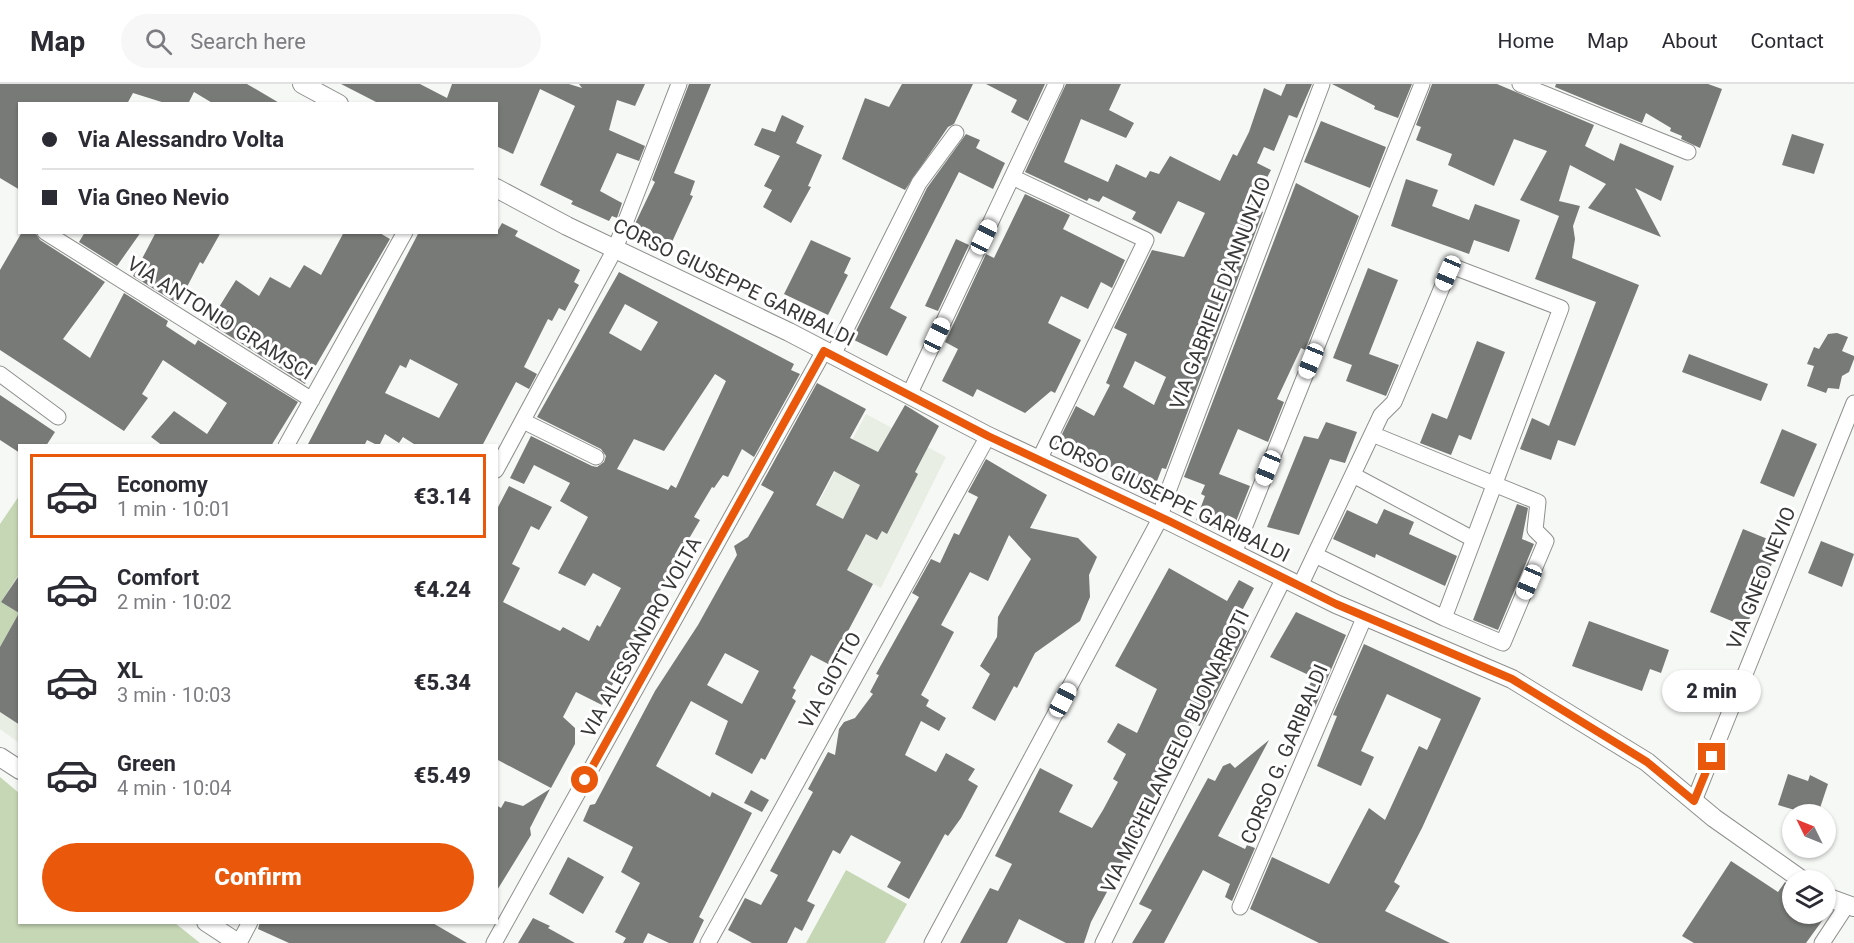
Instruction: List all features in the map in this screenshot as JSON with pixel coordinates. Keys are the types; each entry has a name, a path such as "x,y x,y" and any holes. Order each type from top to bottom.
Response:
{"street":[{"path":"302,84 335,102"},
{"path":"498,466 612,255 679,84"},
{"path":"909,394 1056,84"},
{"name":"VIA GABRIELE D'ANNUNZIO","path":"933,943 1161,517 1164,502 1322,84"},
{"path":"1234,554 1422,84"},
{"path":"1520,84 1688,152"},
{"name":"VIA ALESSANDRO VOLTA","path":"494,943 829,353 919,183 956,133"},
{"path":"1012,177 1146,240 1039,460"},
{"name":"CORSO GIUSEPPE GARIBALDI","path":"498,189 612,255 829,353 988,436 1161,517 1292,582 1512,679 1647,762 1694,801 1788,870"},
{"name":"VIA ANTONIO GRAMSCI","path":"48,234 312,400"},
{"path":"287,444 404,234"},
{"name":"VIA MICHELANGELO BUONARROTI","path":"1103,943 1292,582 1315,555 1381,415 1394,402 1448,273 1454,267 1561,308 1495,483"},
{"path":"0,374 58,417"},
{"name":"VIA GNEO NEVIO","path":"1694,801 1854,403"},
{"path":"523,421 596,457"},
{"path":"1315,555 1444,618 1503,643 1546,541 1535,530 1538,502 1372,434"},
{"name":"VIA GIOTTO","path":"708,943 988,436"},
{"path":"1353,475 1473,539"},
{"path":"1444,618 1495,483"},
{"name":"CORSO G. GARIBALDI","path":"1240,908 1365,616"},
{"path":"0,757 18,769"},
{"path":"1822,943 1851,906 1836,901"},
{"path":"209,924 238,943 249,924"}],"shaded area":[{"path":"866,414 946,457 881,588 797,543"},
{"path":"18,576 18,742 0,729 1,602"}],"green space":[{"path":"18,497 18,576 1,602 18,612 18,615 0,647 0,524"},
{"path":"0,777 18,792 18,924 176,924 200,943 0,943"},
{"path":"846,870 907,904 885,943 806,943"}],"building":[{"path":"0,84 247,84 278,102 211,102 194,92 189,102 162,102 133,93 128,102 18,102 18,189 0,178"},
{"path":"341,84 420,84 447,98 452,84 569,84 582,88 579,84 645,84 635,106 617,100 609,130 645,146 639,161 617,153 600,191 622,203 617,218 612,216 609,221 571,204 573,201 540,185 575,106 540,89 513,154 498,147 498,102 376,102"},
{"path":"689,84 711,84 674,173 695,181 690,195 693,196 672,242 634,226 655,182 652,180"},
{"path":"902,84 973,84 954,124 948,127 905,190 842,159 865,98 889,107"},
{"path":"986,84 1045,84 1028,121 1011,112 1017,100"},
{"path":"1066,84 1121,84 1109,110 1134,123 1126,138 1081,119 1064,162 1108,182 1116,164 1146,178 1150,171 1159,174 1170,156 1220,181 1233,154 1237,156 1249,132 1264,88 1281,96 1286,84 1312,84 1297,118 1289,115 1274,151 1264,147 1257,163 1271,170 1252,206 1263,212 1166,469 1162,468 1154,489 1059,440 1076,406 1094,416 1110,385 1106,383 1127,334 1114,328 1152,250 1184,257 1205,213 1178,201 1161,234 1132,219 1136,212 1103,196 1099,202 1089,198 1087,201 1025,172","holes":["1135,361 1166,377 1154,405 1123,387"]},
{"path":"1332,84 1412,84 1398,118 1374,109 1375,106"},
{"path":"1432,84 1497,84 1594,125 1585,146 1614,161 1620,143 1674,166 1661,201 1635,188 1661,237 1588,208 1606,184 1570,165 1559,201 1580,206 1573,226 1575,239 1572,258 1639,285 1575,446 1558,440 1551,460 1520,449 1532,418 1549,426 1596,302 1535,279 1559,216 1520,200 1547,151 1514,139 1494,186 1448,165 1452,154 1416,140 1421,127 1416,125"},
{"path":"1556,84 1708,84 1722,89 1700,148 1681,139 1682,136 1670,131 1671,128 1646,113 1642,123 1555,87"},
{"path":"782,115 804,126 796,143 822,155 808,186 811,187 791,223 763,207 772,190 764,186 780,156 754,145 762,128 775,132"},
{"path":"1321,121 1386,147 1370,188 1304,162"},
{"path":"966,134 980,140 976,148 1005,163 993,189 959,172 890,308 907,317 887,356 852,339 927,188"},
{"path":"1792,134 1824,144 1814,174 1782,165"},
{"path":"1406,179 1438,190 1432,206 1469,220 1475,204 1520,220 1509,252 1474,240 1469,254 1391,226"},
{"path":"1296,183 1359,216 1305,350 1301,348 1277,399 1284,402 1268,442 1238,429 1219,474 1250,486 1231,534 1196,520 1205,496 1201,494 1205,485 1184,477"},
{"path":"1025,194 1070,215 1063,229 1125,260 1112,288 1101,282 1088,309 1061,296 1048,323 1081,340 1055,393 1051,391 1025,413 977,389 973,397 942,381 958,349 945,342 986,254 994,258"},
{"path":"502,223 518,231 515,236 580,270 574,282 579,285 565,311 559,308 552,321 548,319 524,367 537,374 529,389 516,382 483,444 414,444 403,437 399,443 385,434 380,444 367,440 365,444 308,444 418,234 498,234","holes":["410,359 458,384 439,418 385,393 400,365 406,368"]},
{"path":"21,234 36,234 40,240 105,282 63,339 90,358 124,293 168,321 166,326 195,345 198,340 298,402 272,444 160,444 151,437 174,411 207,434 227,403 163,360 142,394 148,398 124,431 0,350 0,270"},
{"path":"84,234 140,234 117,266 79,242"},
{"path":"155,234 220,234 203,264 200,262 178,304 133,276"},
{"path":"343,234 381,234 390,239 305,384 209,323 236,280 259,296 270,277 290,288 304,265 321,275"},
{"path":"956,239 969,245 938,311 925,306"},
{"path":"811,240 851,258 844,273 848,275 828,315 784,294"},
{"path":"1368,268 1398,280 1369,354 1399,365 1386,396 1346,381 1352,365 1333,358"},
{"path":"619,272 794,364 791,370 800,374 754,457 742,449 728,477 723,475 714,488 712,487 694,517 700,520 671,569 602,705 576,692 563,717 575,728 575,744 551,788 498,760 498,507 509,486 552,507 539,530 531,526 512,564 520,568 503,602 560,631 563,627 589,641 597,625 600,627 621,588 593,573 585,586 558,573 588,517 560,501 570,483 534,465 524,484 510,478 531,436 597,467 604,462 606,456 601,449 537,417","holes":["625,304 658,322 641,351 609,333","715,374 726,381 676,488 671,485 668,490 617,469 634,439 664,451"]},
{"path":"1837,333 1848,337 1842,351 1854,356 1854,359 1849,372 1842,376 1839,389 1828,388 1826,393 1807,386 1814,366 1807,364 1814,347 1819,349 1828,334"},
{"path":"1477,341 1505,352 1471,440 1459,435 1451,455 1420,443 1432,413 1447,419"},
{"path":"1689,354 1768,384 1761,401 1682,372"},
{"path":"817,383 866,409 850,438 878,452 905,405 939,426 915,472 918,474 887,534 882,531 877,540 866,534 847,570 873,584 830,665 811,655 793,688 796,690 792,698 796,701 765,760 761,758 752,774 715,754 728,721 691,701 656,766 710,797 712,792 752,813 699,917 704,920 693,943 669,943 648,933 643,943 623,943 626,938 615,932 640,883 621,872 633,847 583,821 590,805 595,804 655,691 698,625 737,555 734,546 748,537 774,492 761,485","holes":["834,471 860,485 843,519 816,505","725,653 759,671 742,704 707,685"]},
{"path":"0,395 55,432 47,444 18,444 18,452 0,440"},
{"path":"1326,422 1357,432 1345,463 1330,459 1299,535 1267,527 1304,436 1318,439"},
{"path":"1782,429 1817,444 1794,497 1760,483"},
{"path":"986,459 1047,495 1030,528 1078,538 1097,557 1089,575 1090,597 1080,621 1035,653 1017,688 1014,686 995,721 972,708 990,674 980,666 997,637 998,617 1031,559 1009,535 988,581 970,572 941,625 954,632 921,695 929,700 926,706 946,718 939,731 921,721 905,755 936,772 946,753 975,769 968,780 978,786 961,818 948,836 945,834 909,899 887,887 901,862 851,835 840,854 833,850 807,901 815,905 802,931 795,927 787,943 752,943 728,930 745,898 761,905 778,875 770,871 813,792 808,789 828,752 835,755 839,729 844,722 855,718 873,694 870,692 879,675 876,674 919,597 912,593 931,559 940,563 954,533 959,535 978,497 968,492"},
{"path":"1517,504 1528,508 1522,539 1534,544 1498,630 1473,620"},
{"path":"1384,509 1414,522 1409,534 1457,556 1445,586 1376,554 1375,558 1333,539 1347,510 1377,524"},
{"path":"1743,529 1780,544 1746,627 1710,612"},
{"path":"1821,541 1854,554 1842,587 1808,573"},
{"path":"1169,568 1227,601 1239,580 1254,588 1235,624 1247,631 1200,726 1189,722 1155,789 1158,791 1153,798 1156,801 1135,838 1138,840 1128,857 1126,856 1091,922 1084,943 1066,943 1019,919 1007,943 960,943 990,888 998,891 1012,864 995,856 1040,768 1073,785 1059,812 1092,828 1103,810 1118,782 1113,779 1126,754 1107,742 1118,723 1137,733 1157,689 1115,666"},
{"path":"18,577 18,612 1,602"},
{"path":"1296,612 1346,635 1315,707 1303,701 1313,677 1270,657"},
{"path":"18,615 18,724 0,712 0,647"},
{"path":"1589,621 1669,650 1661,673 1650,669 1642,691 1572,666"},
{"path":"1364,644 1481,698 1422,828 1394,882 1400,886 1385,911 1450,943 1319,943 1250,909 1272,857 1329,884 1369,808 1385,820 1419,746 1427,750 1441,719 1387,694 1361,751 1374,757 1361,786 1317,766 1337,716 1333,715"},
{"path":"1269,740 1218,836 1245,849 1247,845 1255,848 1232,901 1225,897 1230,884 1203,870 1164,943 1132,943 1152,910 1139,904 1208,778 1215,781 1223,766 1230,763 1235,768"},
{"path":"1788,774 1808,781 1810,775 1828,784 1821,804 1778,805"},
{"path":"550,789 530,828 531,835 498,889 498,806 501,808 505,801 523,806"},
{"path":"751,790 769,800 762,812 744,803"},
{"path":"568,857 604,877 583,914 549,894"},
{"path":"1731,861 1778,892 1782,886 1782,924 1820,924 1806,943 1694,943 1682,936"},
{"path":"533,918 550,926 548,928 575,943 518,943"},
{"path":"259,924 434,924 467,943 289,943 258,929"}],"route":[{"path":"585,780 824,351 988,436 1171,522 1336,604 1512,679 1647,762 1694,801 1712,757"}]}
